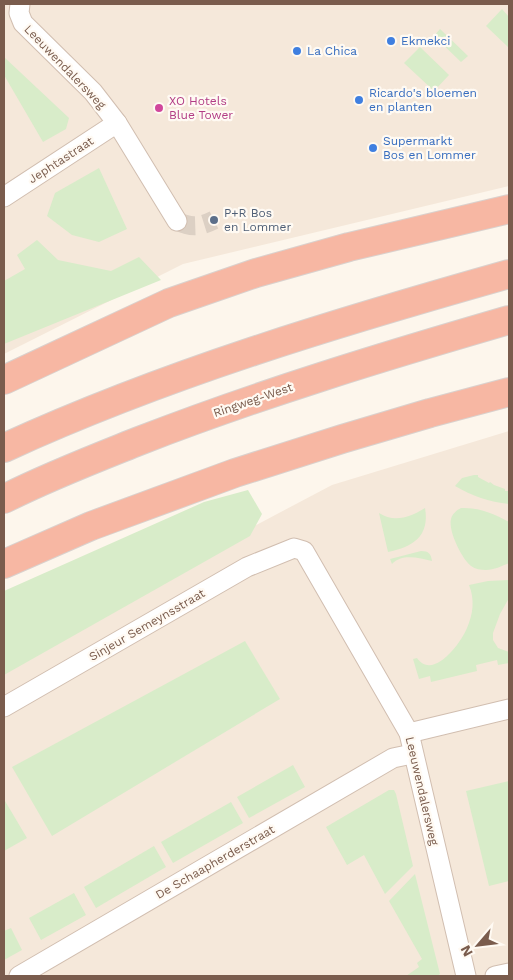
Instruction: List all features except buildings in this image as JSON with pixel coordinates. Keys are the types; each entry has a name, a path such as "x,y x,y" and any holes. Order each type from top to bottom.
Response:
{"highway":[{"path":"4,380 169,304 256,273 349,247 509,209"},
{"path":"4,448 48,428 196,370 402,304 509,274"},
{"name":"Ringweg-West","path":"10,497 124,447 180,425 286,388 509,320"},
{"path":"4,564 92,526 235,473 342,439 509,392"},
{"path":"4,438 48,428"}],"street":[{"name":"Leeuwendalersweg","path":"19,9 23,23 93,92 118,123 176,221"},
{"name":"Jephtastraat","path":"4,196 118,123"},
{"name":"Leeuwendalersweg","path":"294,548 304,551 408,733 466,976"},
{"name":"Sinjeur Semeynsstraat","path":"4,707 247,567 294,548"},
{"path":"408,733 509,709"},
{"name":"De Schaapherderstraat","path":"19,976 393,758 412,754"},
{"path":"495,976 509,973"}],"shaded area":[{"path":"4,4 509,4 509,186 183,264 4,354"},
{"path":"509,431 509,976 4,976 4,658 332,485"}],"green space":[{"path":"502,9 509,17 509,48 486,26"},
{"path":"440,29 468,56 461,62 434,36"},
{"path":"420,47 449,75 434,91 404,63"},
{"path":"4,57 69,118 66,129 43,142 4,75"},
{"path":"99,168 127,229 99,242 72,235 47,216 55,193"},
{"path":"37,240 58,260 111,271 139,257 161,280 4,344 4,281 25,269 17,255"},
{"path":"478,475 478,477 489,483 505,489 505,491 509,491 509,504 481,498 455,486 462,478"},
{"path":"248,490 262,514 250,536 4,675 4,591 204,502"},
{"path":"425,508 425,526 418,539 405,547 388,552 379,513 391,518 402,518"},
{"path":"461,508 486,512 509,522 509,563 495,569 480,570 467,562 457,544 451,524 452,515"},
{"path":"421,551 429,553 432,561 406,557 392,564 390,559"},
{"path":"509,580 509,598 500,614 493,633 493,640 498,648 509,652 509,663 498,665 497,660 476,665 477,671 431,682 430,676 419,679 413,659 417,658 423,664 431,665 438,663 453,650 464,635 472,612 472,596 469,585 488,581"},
{"path":"245,641 280,699 52,836 12,767"},
{"path":"293,765 305,787 249,818 237,797"},
{"path":"509,781 509,881 489,886 466,791"},
{"path":"389,790 394,790 396,794 413,866 385,894 364,855 347,865 326,827"},
{"path":"4,801 27,838 4,851"},
{"path":"231,802 243,823 173,863 161,842"},
{"path":"154,846 166,867 96,908 84,887"},
{"path":"415,874 440,974 437,976 406,976 419,967 417,963 422,959 389,901"},
{"path":"74,893 86,915 41,940 29,918"},
{"path":"11,928 22,950 4,960 4,931"}],"tunnel":[{"path":"177,221 196,226 214,220"}],"place":[{"name":"Ekmekci","path":"391,41"},
{"name":"La Chica","path":"297,51"},
{"name":"Ricardo's bloemen en planten","path":"359,100"},
{"name":"XO Hotels Blue Tower","path":"159,108"},
{"name":"Supermarkt Bos en Lommer","path":"373,148"},
{"name":"P+R Bos en Lommer","path":"214,220"}]}
